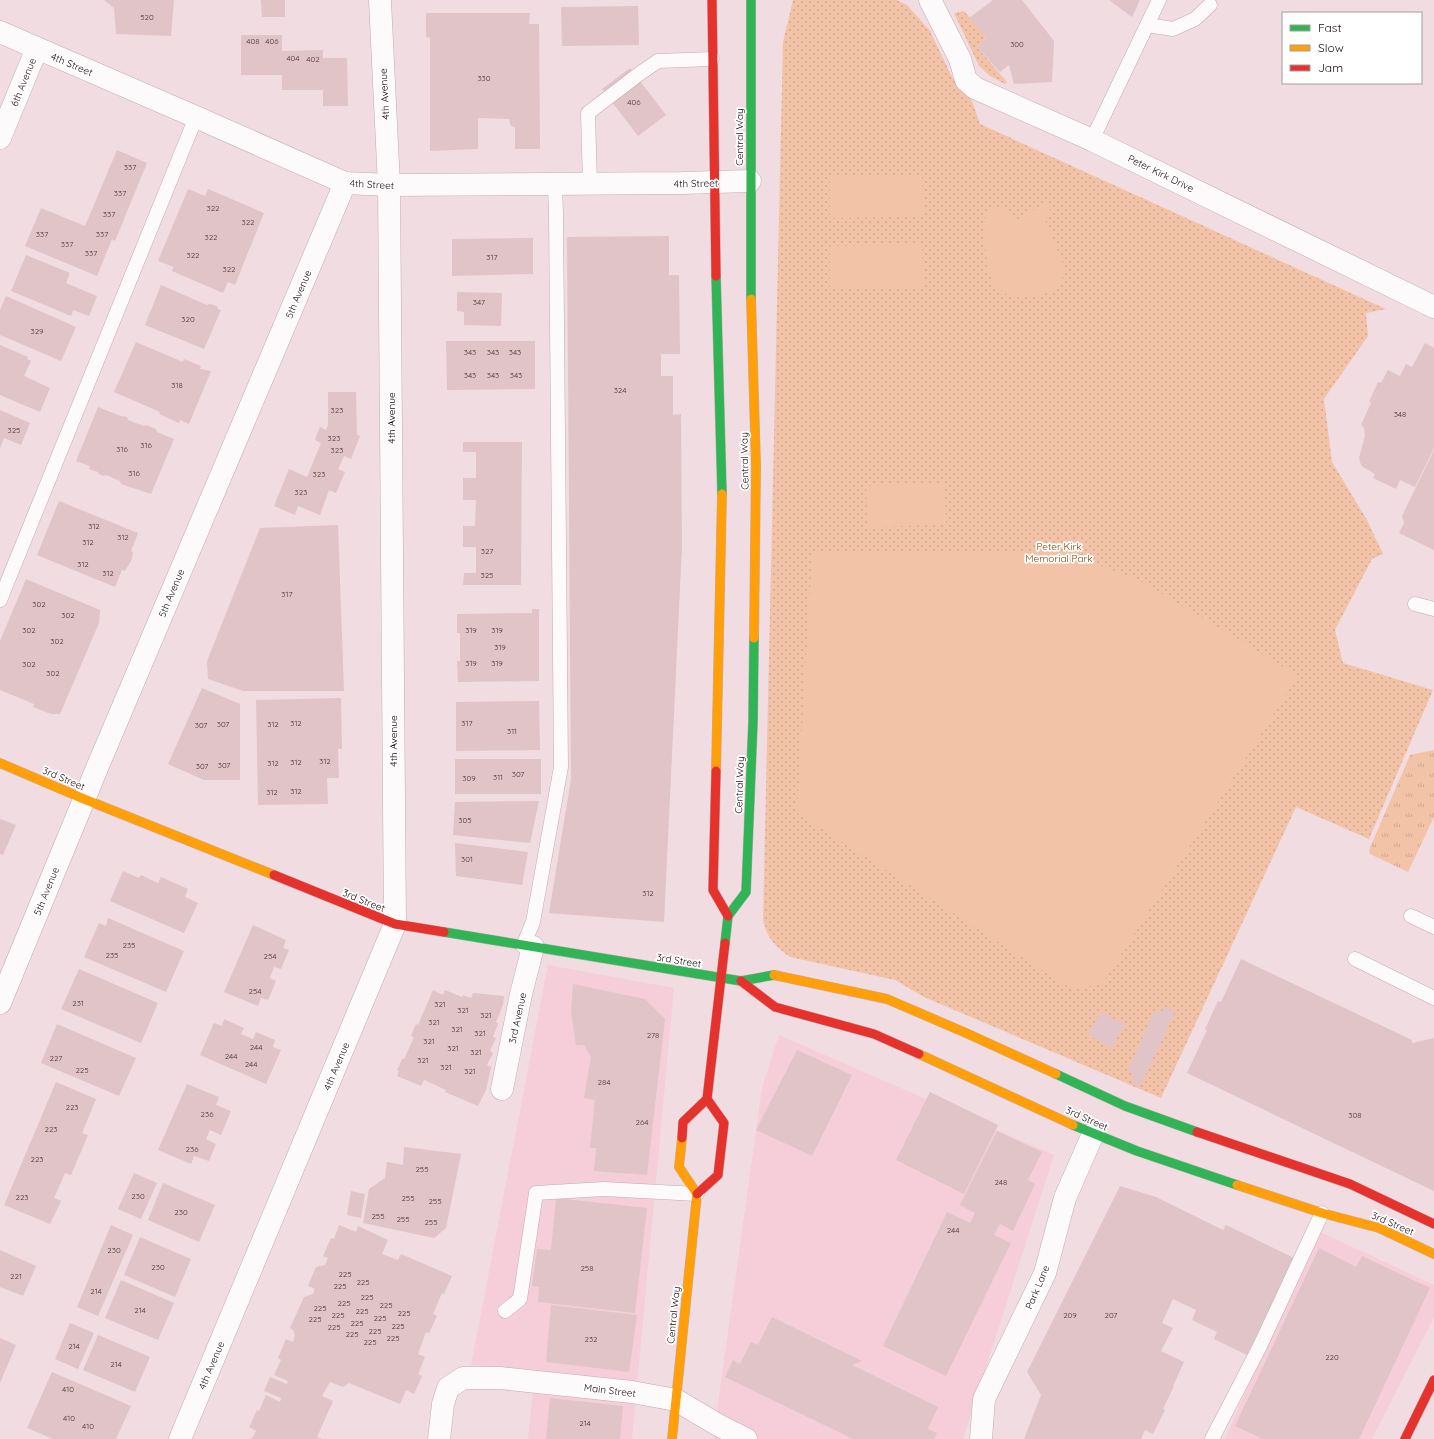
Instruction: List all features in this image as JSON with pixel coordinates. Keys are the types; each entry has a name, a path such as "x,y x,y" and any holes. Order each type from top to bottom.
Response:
{"main road":[{"path":"712,0 717,350 722,502 713,890 728,916"},
{"name":"Central Way","path":"707,1099 728,916 746,892 753,722 756,466 751,319 750,0"},
{"name":"3rd Street","path":"0,763 84,799 395,924 741,981 776,975 887,1000 966,1033 1125,1106 1181,1127 1350,1184 1434,1224"},
{"name":"3rd Street","path":"741,981 775,1007 874,1034 1093,1134 1137,1151 1322,1212 1380,1228 1434,1254"},
{"path":"707,1099 724,1123 719,1168 718,1175 696,1194 679,1167 683,1122 707,1099"},
{"name":"Central Way","path":"672,1439 696,1194"},
{"path":"1405,1439 1434,1380"}],"street":[{"name":"4th Avenue","path":"180,1439 395,924 389,185 375,0"},
{"name":"Peter Kirk Drive","path":"930,0 960,59 966,80 975,88 1092,140 1434,307"},
{"name":"4th Street","path":"0,32 345,183 389,185 590,184 750,181"},
{"name":"6th Avenue","path":"0,138 37,48"},
{"name":"5th Avenue","path":"0,1003 84,799 345,183"},
{"name":"3rd Avenue","path":"502,1089 521,994 528,947"},
{"name":"Park Lane","path":"981,1439 984,1399 1045,1273 1065,1198 1093,1134"},
{"name":"Main Street","path":"439,1439 443,1404 448,1388 463,1378 500,1378 632,1392 676,1400 718,1425 746,1439"}],"lane":[{"path":"1092,140 1159,0"},
{"path":"1147,25 1173,29 1195,19 1210,5"},
{"path":"590,184 588,113 658,61 712,59"},
{"path":"0,600 196,117"},
{"path":"528,947 561,767 555,184"},
{"path":"1415,604 1434,609"},
{"path":"1411,916 1434,927"},
{"path":"1355,959 1434,998"},
{"path":"504,1311 520,1299 536,1193 604,1189 696,1194"},
{"path":"1217,1437 1322,1212"}],"shaded area":[{"path":"548,965 674,988 632,1439 528,1439 535,1370 471,1365"},
{"path":"779,1035 1054,1155 963,1439 713,1439 762,1088"},
{"path":"1316,1230 1434,1285 1434,1317 1372,1439 1225,1439"}],"green space":[{"name":"Peter Kirk Memorial Park","path":"793,0 896,0 907,5 930,31 953,79 972,101 980,124 1386,309 1366,313 1368,336 1324,399 1332,462 1367,520 1383,554 1372,559 1335,630 1343,663 1433,690 1369,839 1296,807 1161,1098 924,997 895,980 790,957 772,941 767,932 763,920 783,42"},
{"path":"964,11 987,37 977,47 1007,82 1005,84 990,76 979,66 954,13"},
{"path":"922,175 923,217 830,218 830,176"},
{"path":"1045,202 1052,213 1045,220 1062,261 1064,275 1056,288 1042,295 1021,298 1007,295 994,284 987,268 984,222 988,213 994,208 1001,208 1010,211 1018,221"},
{"path":"922,245 923,288 830,289 830,246"},
{"path":"945,484 946,525 867,527 866,486"},
{"path":"1060,551 1137,579 1298,676 1103,983 1073,990 797,813 812,552"},
{"path":"1434,750 1434,817 1408,872 1370,854 1369,850 1410,755"}],"building":[{"path":"104,0 174,0 171,36 116,34 114,8"},
{"path":"261,0 285,0 285,17 262,17"},
{"path":"993,0 1022,0 1054,41 1052,82 1014,84 1009,65 1000,72 977,47 987,37 969,18"},
{"path":"1109,0 1140,0 1132,17"},
{"path":"638,6 639,45 562,46 561,7"},
{"path":"426,13 530,13 529,24 539,24 540,149 515,149 515,127 511,126 509,119 478,118 478,149 430,151 430,38 426,37"},
{"path":"241,35 282,35 282,51 323,50 323,58 347,58 348,106 323,106 323,90 282,90 282,75 241,75"},
{"path":"630,68 666,115 638,136 602,89"},
{"path":"117,150 147,163 115,241 112,239 97,276 25,246 41,208 85,226"},
{"path":"188,189 205,196 208,189 264,213 235,285 228,282 223,293 172,271 174,267 158,261"},
{"path":"669,236 669,275 679,275 680,354 661,354 661,376 673,376 673,415 681,414 682,546 664,922 549,913 571,779 567,237"},
{"path":"533,238 533,274 452,276 452,239"},
{"path":"26,255 70,273 66,283 97,296 89,316 73,310 71,316 11,291"},
{"path":"161,285 207,305 210,304 217,306 218,309 221,310 204,349 145,325"},
{"path":"457,292 502,293 501,326 464,325 464,312 457,311"},
{"path":"6,296 76,327 61,361 0,335 0,310"},
{"path":"446,341 535,341 535,389 447,390"},
{"path":"136,342 183,362 184,359 201,366 200,369 211,371 189,424 180,420 179,423 159,414 160,412 114,392"},
{"path":"1425,343 1434,348 1434,448 1415,487 1400,480 1396,489 1373,478 1375,474 1361,465 1359,458 1365,436 1364,428 1361,425 1371,403 1369,402 1378,382 1381,383 1388,370 1400,376 1406,364 1412,367"},
{"path":"0,345 28,357 27,359 31,361 24,376 50,388 40,412 0,395"},
{"path":"328,392 356,392 357,435 360,436 351,459 344,456 338,469 345,472 336,493 329,490 320,515 298,506 295,515 274,506 289,469 307,477 321,443 315,440 320,427 326,430 328,425"},
{"path":"98,407 127,417 128,420 156,429 157,432 174,439 151,494 121,484 120,481 106,475 103,476 98,472 89,469 90,466 76,461"},
{"path":"0,410 30,423 21,445 4,438 0,448"},
{"path":"463,442 522,442 521,585 463,585 464,573 476,573 476,547 463,547 463,526 475,526 476,500 463,500 463,478 476,478 476,452 463,452"},
{"path":"1434,450 1434,550 1399,533 1404,523 1402,516"},
{"path":"59,501 138,533 131,551 133,552 132,559 125,571 122,570 115,587 37,555"},
{"path":"338,525 344,691 243,691 208,679 207,661 260,528"},
{"path":"26,579 100,610 99,623 60,714 51,714 33,707 34,704 0,690 0,641"},
{"path":"532,609 539,609 539,681 458,682 457,661 460,661 460,633 457,633 457,614 532,613"},
{"path":"202,688 240,704 240,780 204,780 168,764"},
{"path":"341,698 342,749 338,749 339,778 327,778 328,804 258,805 256,700"},
{"path":"539,701 540,750 456,751 456,702"},
{"path":"455,759 541,759 541,794 455,794"},
{"path":"539,801 530,843 453,835 455,802"},
{"path":"0,819 16,825 3,855 0,854"},
{"path":"455,843 528,852 522,885 456,876"},
{"path":"123,871 139,878 141,875 158,883 161,877 188,889 185,897 198,903 184,933 110,901"},
{"path":"108,918 184,951 166,992 84,957 99,923 106,926"},
{"path":"253,925 286,940 283,948 289,950 281,969 274,967 270,978 276,981 268,1000 261,998 258,1006 224,992"},
{"path":"1241,959 1412,1040 1412,1043 1434,1038 1434,1191 1187,1073 1207,1030 1205,1029 1218,1001 1221,1002"},
{"path":"79,969 158,1003 141,1043 61,1009"},
{"path":"573,984 645,999 665,1019 647,1175 594,1171 596,1148 590,1148 595,1100 584,1098 591,1057 584,1045 576,1045 571,1012"},
{"path":"433,990 443,995 445,990 462,997 463,995 471,998 473,993 504,996 503,1005 496,1022 498,1024 493,1037 496,1038 490,1051 493,1053 487,1065 491,1067 486,1090 478,1106 445,1092 446,1090 424,1080 421,1086 397,1076 399,1071 397,1070 414,1037 411,1036 416,1024 418,1025"},
{"path":"1164,1006 1175,1012 1140,1087 1131,1082 1135,1074 1127,1071 1155,1010 1161,1013"},
{"path":"1101,1012 1125,1024 1112,1048 1088,1035"},
{"path":"224,1019 244,1028 241,1034 253,1039 256,1032 275,1040 273,1047 281,1050 266,1084 200,1055 214,1023 222,1026"},
{"path":"57,1024 136,1058 119,1096 41,1063"},
{"path":"797,1050 852,1075 812,1156 756,1130"},
{"path":"56,1082 96,1099 82,1133 88,1135 71,1175 65,1173 54,1198 61,1201 50,1224 4,1205"},
{"path":"187,1084 219,1097 216,1105 231,1111 221,1135 210,1130 206,1139 216,1144 209,1161 194,1156 191,1164 158,1150"},
{"path":"930,1092 998,1125 964,1194 896,1160"},
{"path":"997,1131 1042,1152 1028,1180 1035,1184 1013,1231 1000,1224 994,1235 1011,1243 946,1376 883,1346 947,1212 970,1223 975,1213 960,1205"},
{"path":"404,1147 461,1154 446,1228 434,1238 363,1223 369,1189 385,1178 387,1162 403,1165"},
{"path":"134,1173 157,1183 141,1219 118,1209"},
{"path":"163,1183 215,1205 199,1242 148,1220"},
{"path":"1120,1186 1156,1197 1223,1230 1226,1225 1294,1258 1247,1355 1214,1339 1217,1332 1192,1320 1196,1310 1173,1299 1162,1323 1173,1328 1161,1351 1184,1362 1163,1409 1165,1410 1153,1434 1145,1430 1141,1439 1024,1439 1041,1395 1027,1372"},
{"path":"351,1191 365,1194 361,1218 347,1215"},
{"path":"556,1198 647,1208 635,1313 538,1302 539,1287 532,1286 537,1249 551,1250"},
{"path":"111,1225 133,1235 98,1316 77,1307"},
{"path":"339,1225 356,1232 358,1226 388,1240 382,1254 398,1260 401,1254 452,1276 444,1294 442,1293 433,1314 437,1316 429,1333 426,1332 418,1354 425,1357 418,1374 422,1376 414,1394 406,1390 400,1404 349,1383 343,1387 330,1382 322,1396 333,1401 317,1437 322,1439 250,1439 256,1431 249,1427 257,1410 259,1411 266,1395 280,1402 281,1398 264,1391 270,1377 287,1384 288,1381 274,1375 281,1360 278,1358 286,1339 293,1342 295,1335 293,1330 290,1328 304,1297 313,1294 315,1289 308,1286 316,1267 325,1265 328,1258 323,1256 331,1238 334,1239"},
{"path":"140,1237 191,1259 175,1297 124,1275"},
{"path":"1319,1248 1356,1267 1362,1256 1430,1288 1359,1439 1263,1439 1235,1426"},
{"path":"0,1250 36,1266 23,1296 0,1287"},
{"path":"121,1280 174,1303 158,1340 105,1318"},
{"path":"551,1305 637,1315 629,1372 546,1362"},
{"path":"772,1317 862,1361 852,1365 938,1407 928,1429 937,1433 934,1439 853,1439 725,1377 733,1360 740,1364 751,1342 758,1345"},
{"path":"70,1323 94,1333 78,1369 55,1359"},
{"path":"98,1335 150,1357 135,1392 83,1370"},
{"path":"0,1338 16,1345 0,1383"},
{"path":"52,1372 131,1406 116,1439 53,1439 27,1428"},
{"path":"550,1398 623,1406 620,1439 546,1439"}],"traffic: fast":[{"path":"751,0 751,299"},
{"path":"716,276 722,494"},
{"path":"725,943 728,916 746,892 753,722 754,638"},
{"path":"444,932 741,981 774,975"},
{"path":"1056,1074 1125,1106 1197,1132"},
{"path":"1073,1125 1137,1151 1237,1185"}],"traffic: slow":[{"path":"751,299 756,466 754,638"},
{"path":"716,771 722,494"},
{"path":"0,763 84,799 274,875"},
{"path":"774,975 887,999 1056,1074"},
{"path":"919,1054 1073,1125"},
{"path":"672,1439 697,1194 679,1167 682,1138"},
{"path":"1237,1185 1322,1213 1379,1228 1434,1254"}],"traffic: jam":[{"path":"712,0 716,276"},
{"path":"716,771 713,890 728,916"},
{"path":"274,875 395,924 444,932"},
{"path":"682,1138 683,1122 707,1099 725,943"},
{"path":"741,981 775,1007 874,1034 919,1054"},
{"path":"697,1194 718,1175 724,1123 707,1099"},
{"path":"1197,1132 1350,1184 1434,1224"},
{"path":"1405,1439 1434,1380"}]}
